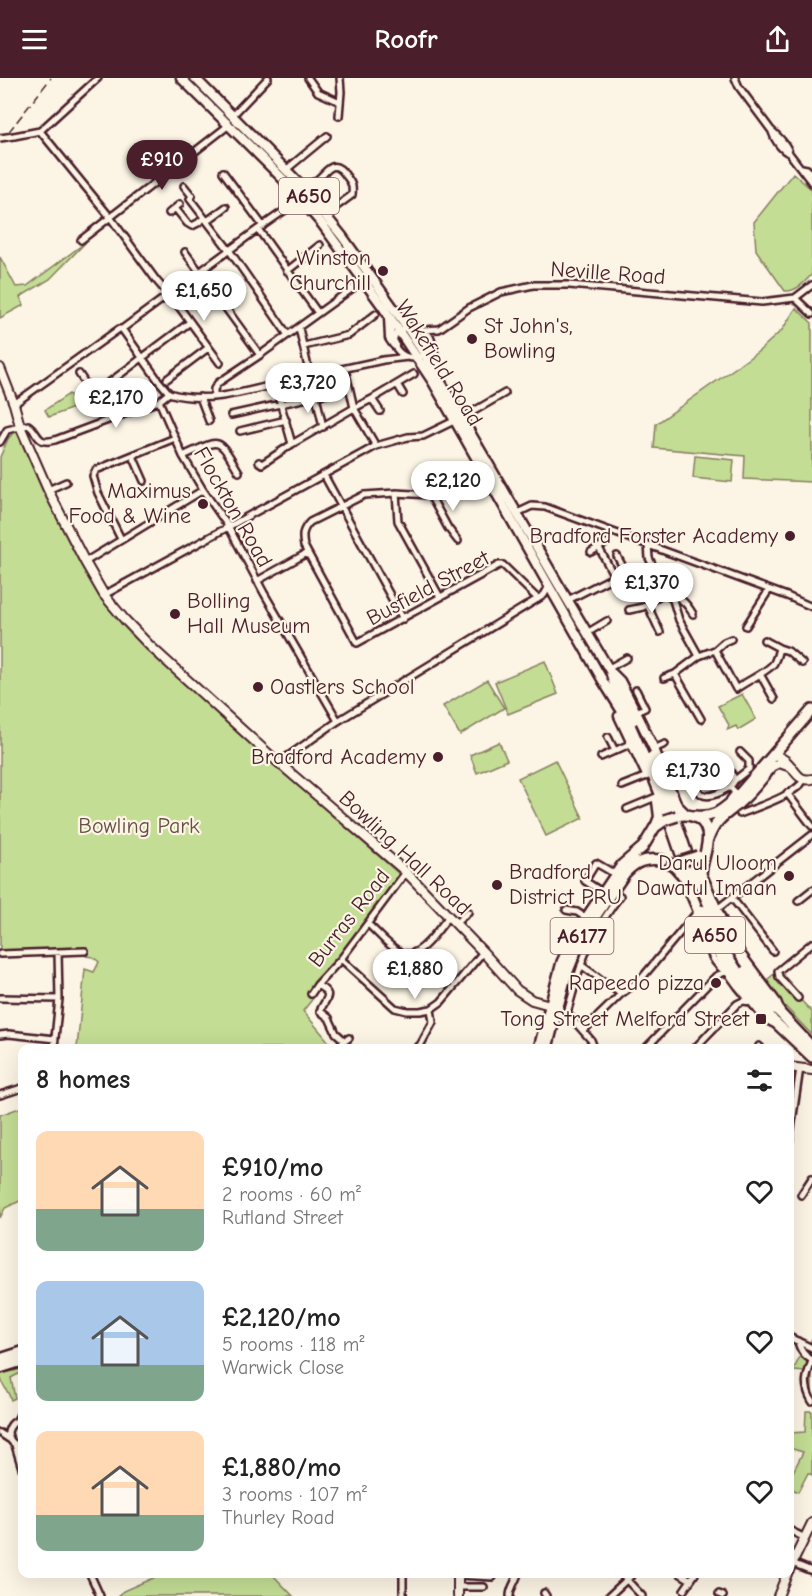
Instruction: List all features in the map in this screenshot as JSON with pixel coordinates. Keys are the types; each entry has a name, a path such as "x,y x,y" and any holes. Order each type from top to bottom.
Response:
{"highway":[{"path":"776,1023 766,1018 728,974 684,877 670,863 657,858 650,842 653,830 665,820 685,816 710,816 720,811 741,793 776,755 812,710"},
{"path":"776,755 771,767 742,801 719,819 713,827 702,853 701,874 723,925 741,956 776,1003 780,1013"},
{"path":"685,816 697,818 703,823 708,839"},
{"name":"A6177","path":"539,1044 562,962 575,936 615,874 626,860 643,847 653,830"},
{"path":"670,863 702,853"},
{"name":"A6177","path":"548,1044 566,976 582,936 622,876 632,865 645,860 670,863"},
{"name":"A650","path":"780,1013 811,1052"},
{"name":"A650","path":"776,1023 811,1052"},
{"path":"0,1359 18,1353"},
{"path":"0,1368 18,1362"}],"main road":[{"name":"Wakefield Road","path":"182,78 301,199 389,316 403,329"},
{"name":"Wakefield Road","path":"195,78 300,184 329,219 403,329 417,356 517,513 610,670 614,684 667,793 677,834"},
{"path":"389,316 390,338 394,345"},
{"path":"433,346 436,373"},
{"name":"Wakefield Road","path":"417,356 436,373 458,419 549,586 631,726 677,834"},
{"path":"610,670 620,681 636,712 677,805 685,816"},
{"name":"A650","path":"603,681 656,797 659,817 653,830"},
{"name":"A650","path":"677,834 718,929 741,967 771,1006 780,1013"},
{"name":"A650","path":"677,834 698,902 711,927 748,987 776,1023"}],"street":[{"path":"0,138 40,130 98,78"},
{"path":"233,115 268,78"},
{"path":"308,78 318,92 340,102"},
{"path":"339,116 340,78"},
{"path":"735,78 784,152 789,153 812,183"},
{"path":"81,240 229,124"},
{"path":"40,130 110,217 220,363"},
{"path":"287,169 327,136"},
{"path":"300,184 312,183 331,167 342,169 351,183 352,195 333,209 329,219"},
{"path":"802,168 807,169 812,175"},
{"path":"223,172 318,313"},
{"path":"184,186 192,196 190,199 229,250 288,335"},
{"path":"14,404 301,199"},
{"path":"214,204 219,212"},
{"path":"169,213 177,206 187,224 192,226 226,207"},
{"path":"288,270 320,245"},
{"path":"185,252 260,355"},
{"path":"214,397 214,389 218,383 299,328 363,280"},
{"name":"Neville Road","path":"439,329 469,308 501,292 533,285 566,285 762,302 795,298"},
{"path":"812,285 795,298 812,314"},
{"path":"304,346 349,335 376,314"},
{"path":"94,394 190,322"},
{"path":"383,360 394,345 395,337 403,329 411,326 429,335 433,346"},
{"path":"299,328 310,376"},
{"path":"122,329 169,393 200,397 224,396 296,379 306,380 310,376 383,360 417,356 433,346 439,329 423,330"},
{"path":"394,345 400,354 417,356"},
{"path":"167,379 208,348"},
{"name":"Bowling Hall Road","path":"0,368 20,426 48,490 104,595 125,620 150,646 278,763 406,872 517,990 532,1000 550,1005"},
{"path":"345,369 354,408 376,446"},
{"path":"80,374 109,419"},
{"path":"259,462 262,464 292,444 414,374"},
{"path":"275,384 292,444"},
{"path":"397,384 403,394"},
{"path":"231,415 348,389"},
{"path":"0,442 7,430 28,425 41,440 49,441 159,401 169,393"},
{"path":"104,595 376,446 408,437 423,436 505,393"},
{"path":"316,396 323,427"},
{"path":"200,397 209,421"},
{"path":"372,399 380,411"},
{"name":"Flockton Road","path":"159,401 183,456 228,526 338,721"},
{"path":"240,431 286,420"},
{"path":"405,429 408,437"},
{"path":"121,539 98,493 93,476 101,468 175,438"},
{"path":"183,456 209,444 220,444 239,472"},
{"path":"133,456 144,481"},
{"path":"324,475 403,619"},
{"path":"257,581 308,553 302,539 305,527 310,522 364,495 396,493 430,495 452,480"},
{"path":"48,490 66,482"},
{"path":"85,562 203,490"},
{"path":"396,493 398,521 440,597"},
{"path":"430,495 458,541"},
{"path":"517,513 532,506 545,507 812,607"},
{"path":"591,552 606,543"},
{"path":"648,545 649,558 666,593 673,600 680,620 699,656"},
{"path":"599,548 615,576"},
{"name":"Busfield Street","path":"308,553 357,644 499,565 503,565 538,599"},
{"path":"617,556 629,579"},
{"path":"568,600 625,571"},
{"path":"278,763 338,721 538,599 544,595 549,586"},
{"path":"746,626 769,590"},
{"path":"629,610 643,607 666,593 680,597 693,614"},
{"path":"544,595 555,596"},
{"path":"647,604 660,632"},
{"path":"587,633 607,621"},
{"path":"664,678 675,674 699,656 715,650 731,639"},
{"path":"764,640 788,651 802,663"},
{"path":"715,650 736,689 773,664 779,648"},
{"path":"610,670 627,658"},
{"path":"675,674 701,719"},
{"path":"760,674 774,699"},
{"path":"636,690 645,708 636,712"},
{"path":"609,737 615,751"},
{"path":"601,758 632,743"},
{"path":"654,749 665,744"},
{"path":"668,781 686,774 691,777 701,794 708,796 717,794 730,787 735,780 748,771 749,761 740,752"},
{"path":"776,755 789,763 792,768"},
{"path":"740,814 787,793 808,780 792,768 780,764 771,767"},
{"path":"722,765 730,771 735,780"},
{"path":"622,786 647,776"},
{"path":"720,811 720,807 734,794 730,787"},
{"path":"787,793 812,826"},
{"path":"627,809 656,797"},
{"path":"716,910 812,835"},
{"path":"602,892 585,881 596,863 615,874"},
{"name":"Burras Road","path":"311,994 341,959 406,872"},
{"path":"798,901 812,890"},
{"path":"592,1044 567,1013 581,965 590,945 609,910 622,896"},
{"path":"732,898 773,951"},
{"path":"566,910 577,912 586,918"},
{"path":"583,1031 621,994 641,979 698,911"},
{"path":"456,923 468,912"},
{"path":"368,924 400,953 411,954 421,950 449,916"},
{"path":"798,998 779,977 778,971 812,943"},
{"path":"0,954 85,951"},
{"path":"54,1044 59,999 58,952"},
{"path":"341,959 395,1008 413,1011 431,1009 441,1002 483,952"},
{"path":"581,965 621,994"},
{"path":"650,1044 716,976 728,974"},
{"name":"Burras Road","path":"317,985 325,989 328,995 320,1011 329,1018 336,1033 347,1040 342,1044"},
{"path":"0,998 59,999"},
{"path":"698,1044 737,1004 743,1001 753,1003"},
{"path":"421,1044 433,1022 431,1009"},
{"path":"0,1035 55,1039"},
{"path":"794,1109 800,1068 806,1064 811,1052"},
{"path":"794,1067 812,1070"},
{"path":"0,1095 18,1089"},
{"path":"801,1195 812,1178"},
{"path":"794,1339 810,1344"},
{"path":"798,1341 802,1352 812,1360 805,1383 812,1401"},
{"path":"0,1427 9,1428 18,1423"},
{"path":"9,1428 9,1439"},
{"path":"0,1433 15,1445 18,1454"},
{"path":"794,1559 812,1523"},
{"path":"794,1532 805,1538"},
{"path":"794,1571 812,1571"},
{"path":"92,1578 100,1596"},
{"path":"403,1578 403,1596"},
{"path":"458,1578 458,1596"},
{"path":"510,1596 510,1590 518,1578"},
{"path":"684,1590 691,1580 688,1578"},
{"path":"778,1596 785,1578"},
{"path":"609,1596 627,1580 642,1596"},
{"path":"458,1587 484,1587"}],"green space":[{"path":"793,173 812,190 812,274 797,288 785,291 756,250 754,222"},
{"path":"86,242 50,279 20,297 24,305 0,318 0,257 16,287 27,286"},
{"path":"796,308 812,323 812,482 744,479 745,456 654,448 656,424 759,351 782,330"},
{"path":"69,394 79,406 49,417 45,410"},
{"name":"Bowling Park","path":"21,431 42,485 95,589 130,632 239,734 399,874 368,924 310,993 314,997 303,1011 331,1044 77,1044 85,969 94,972 99,962 93,957 86,956 85,951 0,954 0,457 13,433"},
{"path":"695,456 734,460 732,482 693,478"},
{"path":"545,661 558,694 508,714 495,682"},
{"path":"487,680 504,708 460,735 443,706"},
{"path":"742,694 756,719 738,730 736,726 727,730 729,725 718,706"},
{"path":"499,742 507,760 477,773 470,755"},
{"path":"555,760 583,818 546,836 518,778"},
{"path":"778,971 779,977 812,1012 812,1035 763,983"},
{"path":"18,1108 18,1202 5,1208 0,1218 0,1115"},
{"path":"812,1339 812,1401 807,1393 807,1372 794,1371 802,1352 799,1345 808,1345"},
{"path":"18,1370 18,1374 11,1378 15,1398 11,1400 0,1374"},
{"path":"806,1411 812,1411 812,1475 808,1473 798,1492 794,1490 794,1470 803,1452 794,1449 794,1433 805,1432"},
{"path":"153,1578 276,1578 293,1596 119,1596 123,1591"}],"railway":[{"path":"0,143 51,78"}],"place":[{"name":"Winston Churchill","path":"383,271"},
{"name":"St John's, Bowling","path":"472,339"},
{"name":"Maximus Food & Wine","path":"203,504"},
{"name":"Bradford Forster Academy","path":"790,536"},
{"name":"Bolling Hall Museum","path":"175,614"},
{"name":"Oastlers School","path":"258,687"},
{"name":"Bradford Academy","path":"438,757"},
{"name":"Darul Uloom Dawatul Imaan","path":"789,876"},
{"name":"Bradford District PRU","path":"497,885"},
{"name":"Rapeedo pizza","path":"716,983"},
{"name":"Tong Street Melford Street","path":"761,1019"}]}
